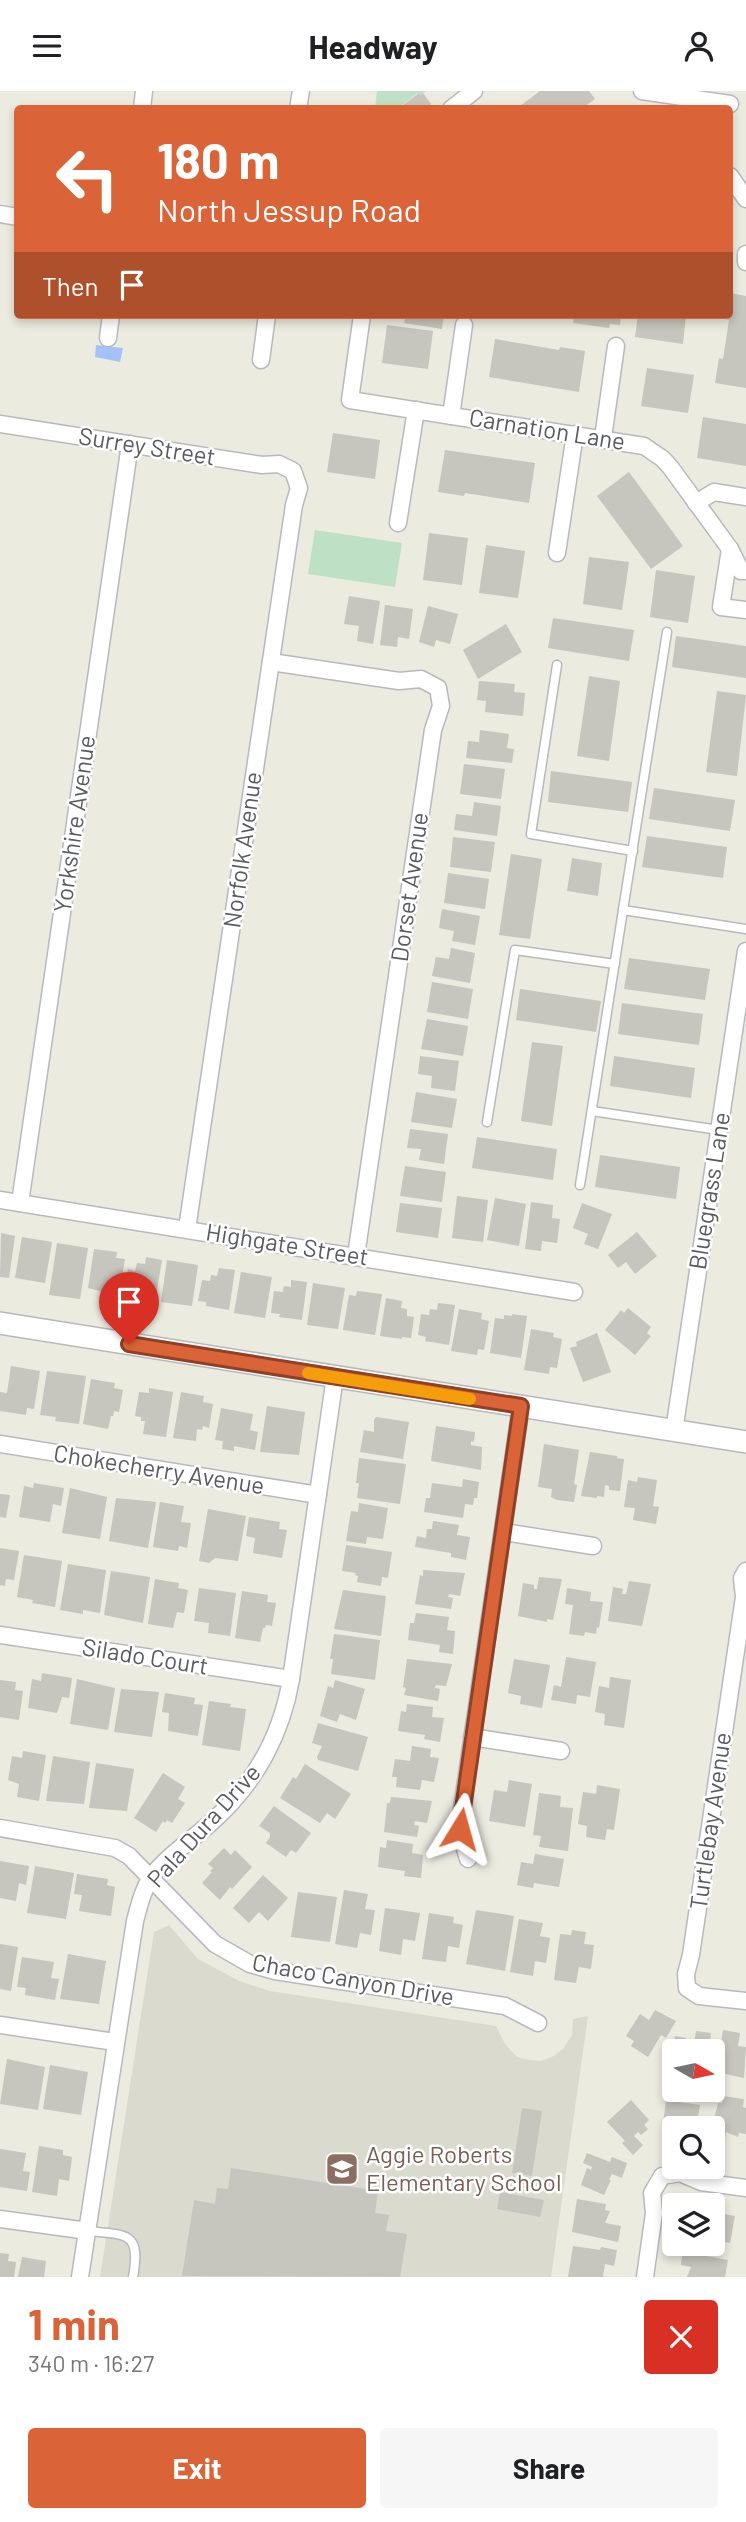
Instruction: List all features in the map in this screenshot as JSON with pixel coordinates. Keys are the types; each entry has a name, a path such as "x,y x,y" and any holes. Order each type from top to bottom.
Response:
{"street":[{"path":"456,105 474,91"},
{"path":"642,91 731,101"},
{"path":"733,180 746,199"},
{"path":"746,254 746,262"},
{"path":"108,338 110,319"},
{"path":"261,360 266,319"},
{"name":"Carnation Lane","path":"361,319 350,400 634,443 652,450 671,468 696,503 737,551 741,571 746,571"},
{"path":"451,416 464,324"},
{"path":"603,438 616,347"},
{"path":"398,523 416,410"},
{"name":"Surrey Street","path":"0,424 262,465 279,464 293,471"},
{"path":"557,553 575,434"},
{"name":"Yorkshire Avenue","path":"20,1203 130,444"},
{"name":"Norfolk Avenue","path":"187,1229 294,505 299,488 293,471"},
{"path":"696,503 714,492 746,497"},
{"path":"737,551 721,607 746,610"},
{"name":"Dorset Avenue","path":"271,662 399,681 421,679 438,688 441,706 433,730 356,1256"},
{"name":"Bluegrass Lane","path":"674,1431 746,951"},
{"name":"Highgate Street","path":"0,1200 573,1292"},
{"path":"0,1323 746,1442"},
{"name":"Pala Dura Drive","path":"80,2277 115,2042 135,1921 142,1896 151,1878 164,1863 218,1817 254,1774 278,1731 291,1679 335,1377"},
{"path":"468,1859 460,1829 521,1406"},
{"name":"Chokecherry Avenue","path":"0,1444 318,1495"},
{"path":"504,1532 593,1546"},
{"name":"Turtlebay Avenue","path":"746,1571 694,1941 686,1973 687,1988 699,1996 746,2001"},
{"name":"Silado Court","path":"0,1635 291,1679"},
{"path":"472,1737 561,1751"},
{"name":"Chaco Canyon Drive","path":"0,1828 115,1848 129,1856 215,1944 250,1964 275,1971 505,2007 538,2023"},
{"path":"0,2025 115,2042"},
{"path":"645,2277 654,2213 652,2193 662,2176 680,2173 701,2182 746,2188"},
{"path":"0,2219 88,2231"}],"lane":[{"path":"580,1185 667,632"},
{"path":"557,665 531,834 633,851"},
{"path":"623,910 746,929"},
{"path":"487,1122 515,950 615,964"},
{"path":"592,1111 719,1130"},
{"path":"88,2231 128,2237 135,2244 137,2256 133,2277"}],"shaded area":[{"name":"Aggie Roberts Elementary School","path":"169,1925 198,1959 239,1981 270,1991 496,2026 505,2044 517,2057 529,2060 541,2061 563,2049 572,2035 573,2019 588,2016 551,2277 100,2277 154,1932"}],"green space":[{"path":"377,91 426,91 420,95 418,93 402,105 375,105"},
{"path":"315,530 402,543 395,587 308,574"}],"water":[{"path":"96,345 123,348 120,362 95,357"}],"building":[{"path":"540,91 589,91 595,99 587,105 521,105"},
{"path":"419,93 423,93 431,104 430,105 403,105"},
{"path":"733,294 746,296 746,388 715,383 719,358 723,359 729,320 725,319 733,319"},
{"path":"405,319 443,319 442,329 404,323"},
{"path":"574,319 621,319 620,325 610,324 609,328 573,323"},
{"path":"637,319 686,319 683,344 635,337"},
{"path":"387,325 433,331 428,369 382,363"},
{"path":"495,339 559,350 560,347 585,351 579,392 489,377"},
{"path":"647,368 694,375 688,413 641,406"},
{"path":"703,417 746,424 746,466 697,458"},
{"path":"333,433 380,440 375,479 327,472"},
{"path":"445,450 535,463 529,503 465,493 464,496 438,492"},
{"path":"629,472 683,546 651,569 597,496"},
{"path":"429,533 468,538 462,585 423,580"},
{"path":"486,545 525,551 518,598 479,593"},
{"path":"589,557 629,562 622,610 583,604"},
{"path":"656,570 695,576 688,623 650,617"},
{"path":"349,596 380,601 373,644 357,641 359,626 344,624"},
{"path":"385,605 413,609 409,639 398,637 397,647 380,645"},
{"path":"428,606 458,614 450,644 436,640 434,647 419,642"},
{"path":"553,618 634,630 629,661 548,648"},
{"path":"506,624 522,652 478,679 463,650"},
{"path":"676,636 746,646 746,678 672,667"},
{"path":"589,676 620,681 609,761 577,756"},
{"path":"479,681 515,684 514,692 525,693 523,716 485,712 486,701 477,700"},
{"path":"717,691 746,695 737,776 706,772"},
{"path":"480,730 509,734 507,748 514,749 512,763 466,758 468,741 479,742"},
{"path":"464,764 505,769 501,799 460,794"},
{"path":"551,771 632,782 628,812 548,802"},
{"path":"654,788 735,800 730,831 649,819"},
{"path":"474,802 501,806 497,836 454,830 456,814 472,816"},
{"path":"647,836 727,847 723,878 642,867"},
{"path":"453,837 495,842 491,872 450,867"},
{"path":"511,854 542,859 530,939 499,935"},
{"path":"572,858 602,863 598,896 567,891"},
{"path":"448,873 489,879 485,909 444,903"},
{"path":"442,909 480,916 475,945 452,941 454,931 439,928"},
{"path":"451,948 475,953 470,983 432,976 436,957 449,959"},
{"path":"629,958 710,969 705,1000 624,989"},
{"path":"432,982 473,989 468,1019 427,1012"},
{"path":"520,989 601,1001 596,1032 516,1020"},
{"path":"622,1003 703,1014 699,1045 618,1034"},
{"path":"427,1019 468,1026 463,1056 421,1049"},
{"path":"532,1042 563,1046 552,1126 521,1121"},
{"path":"420,1056 459,1061 455,1091 431,1088 432,1076 418,1074"},
{"path":"614,1056 695,1068 691,1098 610,1086"},
{"path":"416,1092 457,1099 452,1128 411,1122"},
{"path":"410,1129 448,1134 444,1164 419,1160 421,1149 407,1148"},
{"path":"477,1137 557,1149 553,1180 472,1168"},
{"path":"600,1155 680,1167 676,1199 595,1187"},
{"path":"405,1166 446,1172 442,1202 400,1196"},
{"path":"457,1196 488,1200 483,1242 452,1238"},
{"path":"495,1198 526,1204 519,1246 487,1240"},
{"path":"531,1202 553,1205 552,1218 560,1219 557,1243 542,1241 541,1251 525,1249"},
{"path":"400,1203 442,1208 438,1238 396,1232"},
{"path":"582,1203 612,1214 598,1249 584,1244 588,1234 573,1228"},
{"path":"637,1232 657,1256 635,1274 626,1262 618,1268 608,1255"},
{"path":"1,1233 15,1236 9,1278 0,1277"},
{"path":"22,1237 52,1242 45,1283 15,1278"},
{"path":"57,1243 88,1248 80,1299 49,1295"},
{"path":"94,1249 117,1252 116,1258 125,1259 120,1289 112,1288 111,1294 88,1288"},
{"path":"146,1257 162,1260 154,1308 139,1306 140,1297 135,1296 134,1290 125,1289 128,1269 135,1271 137,1263 145,1264"},
{"path":"167,1260 198,1265 192,1306 161,1302"},
{"path":"219,1268 235,1270 229,1310 206,1306 206,1302 198,1301 202,1280 210,1281 211,1275 217,1276"},
{"path":"241,1272 272,1277 265,1318 234,1313"},
{"path":"291,1280 307,1282 302,1320 279,1317 280,1314 271,1313 274,1291 283,1292 284,1286 291,1287"},
{"path":"313,1283 345,1288 338,1329 307,1325"},
{"path":"357,1291 382,1294 375,1335 343,1330 349,1295 356,1296"},
{"path":"386,1298 402,1301 401,1308 407,1309 407,1316 414,1317 411,1338 380,1336"},
{"path":"438,1303 455,1305 449,1345 425,1341 426,1337 418,1335 421,1314 429,1315 430,1309 437,1310"},
{"path":"628,1308 651,1327 647,1333 651,1336 635,1355 605,1330 621,1310 624,1313"},
{"path":"459,1309 482,1313 481,1319 489,1321 484,1350 478,1349 477,1355 451,1351"},
{"path":"504,1315 527,1316 521,1358 490,1353 495,1318 504,1319"},
{"path":"531,1329 554,1333 553,1337 562,1339 557,1368 550,1367 549,1374 524,1370"},
{"path":"597,1333 611,1372 583,1382 570,1348 577,1346 576,1342"},
{"path":"11,1366 40,1371 34,1409 27,1408 26,1415 0,1411 0,1392 7,1393"},
{"path":"47,1371 86,1376 79,1424 55,1421 56,1417 40,1415"},
{"path":"91,1379 115,1383 114,1388 123,1390 119,1412 114,1411 108,1429 83,1424"},
{"path":"149,1388 173,1392 166,1437 143,1434 145,1421 135,1416 139,1392 149,1393"},
{"path":"181,1392 204,1396 203,1402 213,1404 209,1428 203,1426 202,1430 197,1429 196,1441 173,1438"},
{"path":"267,1406 305,1412 299,1455 260,1452"},
{"path":"221,1408 253,1414 250,1430 258,1432 255,1450 234,1446 234,1451 222,1449 223,1441 215,1440"},
{"path":"376,1417 409,1422 403,1459 360,1452 364,1430 374,1432"},
{"path":"436,1426 475,1432 471,1445 482,1447 481,1470 431,1461"},
{"path":"544,1444 579,1450 574,1502 557,1500 551,1497 552,1489 538,1487"},
{"path":"590,1452 624,1459 620,1491 609,1490 609,1486 605,1485 604,1497 581,1496"},
{"path":"359,1458 406,1464 400,1504 357,1498"},
{"path":"638,1477 657,1480 653,1506 659,1507 656,1524 633,1520 635,1508 624,1507 628,1480 637,1482"},
{"path":"463,1479 479,1482 477,1498 474,1498 473,1505 465,1504 463,1518 424,1512 432,1483 462,1487"},
{"path":"34,1483 64,1488 61,1506 53,1504 50,1522 19,1517 24,1486 33,1488"},
{"path":"70,1488 107,1497 100,1539 62,1533"},
{"path":"0,1494 10,1495 6,1518 0,1517"},
{"path":"116,1498 156,1502 148,1548 109,1541"},
{"path":"160,1502 184,1506 181,1522 191,1523 187,1548 179,1546 178,1551 153,1547"},
{"path":"359,1503 388,1508 383,1539 367,1537 366,1544 346,1541 351,1511 358,1512"},
{"path":"208,1509 246,1516 238,1561 215,1558 209,1563 199,1561"},
{"path":"249,1517 280,1522 279,1529 287,1530 282,1558 253,1553 255,1538 246,1536"},
{"path":"433,1521 459,1525 457,1535 470,1537 466,1560 451,1557 451,1553 415,1547 417,1536 426,1538 427,1529 432,1529"},
{"path":"346,1545 392,1552 388,1578 382,1577 381,1586 357,1582 356,1573 342,1571"},
{"path":"0,1548 19,1551 14,1580 6,1579 5,1586 0,1585"},
{"path":"24,1555 62,1561 55,1607 17,1597"},
{"path":"68,1564 106,1570 100,1613 83,1610 83,1614 60,1610"},
{"path":"423,1570 465,1573 460,1596 449,1594 448,1597 453,1598 451,1609 415,1604"},
{"path":"111,1571 150,1577 143,1623 104,1615"},
{"path":"539,1577 562,1579 553,1620 547,1619 547,1622 518,1616 523,1583 534,1585 534,1589 537,1589"},
{"path":"155,1579 179,1583 178,1588 188,1590 184,1613 177,1612 173,1628 148,1624"},
{"path":"629,1581 651,1584 642,1626 608,1621 613,1587 623,1589 622,1594 626,1594"},
{"path":"199,1588 236,1593 230,1636 208,1633 209,1623 194,1621"},
{"path":"567,1588 591,1592 590,1601 603,1602 596,1634 569,1634 573,1605 565,1604"},
{"path":"343,1590 386,1596 381,1636 334,1629"},
{"path":"242,1591 268,1595 267,1602 276,1603 272,1626 266,1625 263,1628 260,1642 235,1638"},
{"path":"416,1613 449,1617 447,1630 455,1631 453,1654 439,1652 440,1645 408,1640 410,1623 414,1623"},
{"path":"334,1634 380,1640 375,1680 331,1674 333,1659 330,1659"},
{"path":"566,1657 596,1662 590,1697 577,1695 576,1704 551,1700 554,1685 561,1687"},
{"path":"407,1659 452,1664 446,1686 436,1685 435,1688 440,1689 438,1701 404,1695"},
{"path":"514,1659 550,1665 542,1708 520,1704 521,1696 508,1693"},
{"path":"42,1673 72,1678 69,1698 62,1697 57,1713 28,1708 32,1679 41,1681"},
{"path":"610,1677 631,1680 624,1728 604,1725 605,1714 595,1712 599,1686 609,1688"},
{"path":"77,1679 115,1688 108,1730 70,1724"},
{"path":"0,1680 16,1682 15,1690 23,1691 19,1720 0,1717"},
{"path":"335,1680 365,1689 356,1720 340,1714 337,1722 320,1716 328,1686 333,1688"},
{"path":"121,1689 159,1692 152,1737 114,1732"},
{"path":"165,1693 195,1698 194,1704 203,1705 198,1736 168,1731 169,1713 162,1712"},
{"path":"209,1701 246,1709 240,1751 202,1745"},
{"path":"407,1704 433,1707 432,1717 444,1718 440,1742 424,1739 425,1735 398,1731 401,1711 406,1712"},
{"path":"318,1723 368,1737 358,1771 318,1760 322,1746 312,1743"},
{"path":"412,1746 431,1749 430,1757 439,1758 434,1782 422,1780 420,1790 396,1787 397,1777 392,1777 395,1759 410,1761"},
{"path":"23,1751 46,1755 39,1801 17,1797 19,1784 8,1780 12,1756 22,1758"},
{"path":"53,1756 90,1762 84,1804 46,1801"},
{"path":"96,1763 134,1769 127,1811 89,1808"},
{"path":"305,1764 351,1794 335,1819 327,1813 320,1823 280,1798"},
{"path":"163,1773 185,1787 178,1799 185,1803 172,1823 163,1821 156,1832 134,1818"},
{"path":"509,1780 532,1784 525,1827 489,1821 494,1790 507,1792"},
{"path":"597,1785 620,1789 614,1830 607,1829 605,1840 586,1837 587,1826 578,1824 583,1792 596,1794"},
{"path":"539,1793 561,1796 560,1807 573,1808 568,1851 539,1847 541,1836 533,1835"},
{"path":"391,1797 432,1801 427,1823 415,1821 414,1825 419,1826 417,1837 384,1832 387,1803 390,1803"},
{"path":"274,1806 311,1833 296,1853 291,1850 286,1857 266,1843 270,1833 259,1826"},
{"path":"387,1840 413,1844 412,1853 423,1855 421,1878 404,1876 405,1871 378,1867 380,1847 386,1848"},
{"path":"224,1848 231,1855 235,1850 252,1867 220,1900 202,1883 212,1872 210,1871 213,1868 208,1864"},
{"path":"535,1854 564,1859 559,1887 534,1883 533,1888 517,1885 521,1862 533,1864"},
{"path":"0,1861 29,1866 26,1885 19,1883 16,1901 0,1898"},
{"path":"35,1866 74,1873 66,1919 27,1913"},
{"path":"77,1874 108,1879 107,1885 115,1887 111,1916 79,1911 82,1895 74,1894"},
{"path":"263,1875 288,1898 268,1921 259,1912 249,1923 233,1908"},
{"path":"344,1890 368,1894 365,1909 375,1910 371,1935 360,1933 357,1948 335,1944"},
{"path":"298,1892 337,1897 330,1942 291,1937"},
{"path":"385,1908 420,1913 415,1941 403,1939 401,1955 379,1951"},
{"path":"476,1910 514,1916 505,1971 466,1964"},
{"path":"429,1913 454,1917 453,1923 463,1925 459,1948 448,1946 446,1962 422,1959"},
{"path":"519,1919 543,1923 540,1936 550,1938 546,1963 535,1961 533,1976 510,1972"},
{"path":"572,1930 586,1932 584,1944 594,1945 591,1969 579,1967 576,1983 554,1980 560,1934 571,1935"},
{"path":"0,1944 18,1947 11,1991 0,1989"},
{"path":"68,1954 106,1961 99,2004 60,1999"},
{"path":"22,1957 54,1962 51,1978 59,1979 55,2000 25,1995 26,1988 17,1987"},
{"path":"655,2010 676,2021 666,2038 661,2035 648,2057 631,2046 634,2041 626,2036 640,2014 649,2020"},
{"path":"723,2030 740,2033 738,2046 746,2047 744,2078 725,2074 725,2039 722,2039"},
{"path":"696,2031 711,2033 710,2039 695,2039"},
{"path":"7,2059 45,2067 38,2110 0,2104"},
{"path":"50,2065 88,2072 81,2115 43,2109"},
{"path":"725,2096 744,2099 746,2134 739,2133 738,2137 726,2132 725,2140 725,2116 715,2116 718,2103 725,2102"},
{"path":"631,2100 649,2120 644,2125 648,2129 641,2135 638,2132 634,2136 643,2145 633,2155 622,2143 625,2141 607,2122"},
{"path":"666,2102 700,2105 698,2116 664,2116"},
{"path":"522,2108 542,2111 532,2176 512,2173"},
{"path":"39,2146 63,2150 63,2155 72,2157 69,2181 59,2179 57,2196 32,2192"},
{"path":"0,2149 26,2153 23,2171 30,2172 27,2191 0,2187"},
{"path":"587,2153 610,2162 612,2157 627,2163 622,2178 612,2174 604,2195 581,2185 587,2168 591,2170 592,2167 583,2163"},
{"path":"231,2168 378,2191 375,2213 389,2215 386,2231 407,2234 400,2277 182,2276 194,2200 215,2204 217,2188 228,2189"},
{"path":"500,2192 544,2200 540,2217 497,2209"},
{"path":"577,2199 606,2204 605,2210 610,2211 605,2223 621,2226 618,2242 572,2232"},
{"path":"725,2214 735,2216 730,2243 725,2242"},
{"path":"573,2246 617,2250 614,2266 605,2264 603,2277 568,2277"},
{"path":"0,2253 9,2254 8,2261 16,2262 14,2277 0,2277"},
{"path":"682,2256 728,2260 725,2277 687,2277 691,2267 681,2265"},
{"path":"22,2257 46,2261 44,2277 18,2277"}],"slow traffic":[{"path":"308,1373 470,1399"}],"place":[{"name":"Aggie Roberts Elementary School","path":"342,2169"}],"route":[{"path":"129,1344 521,1406 460,1829"}]}
